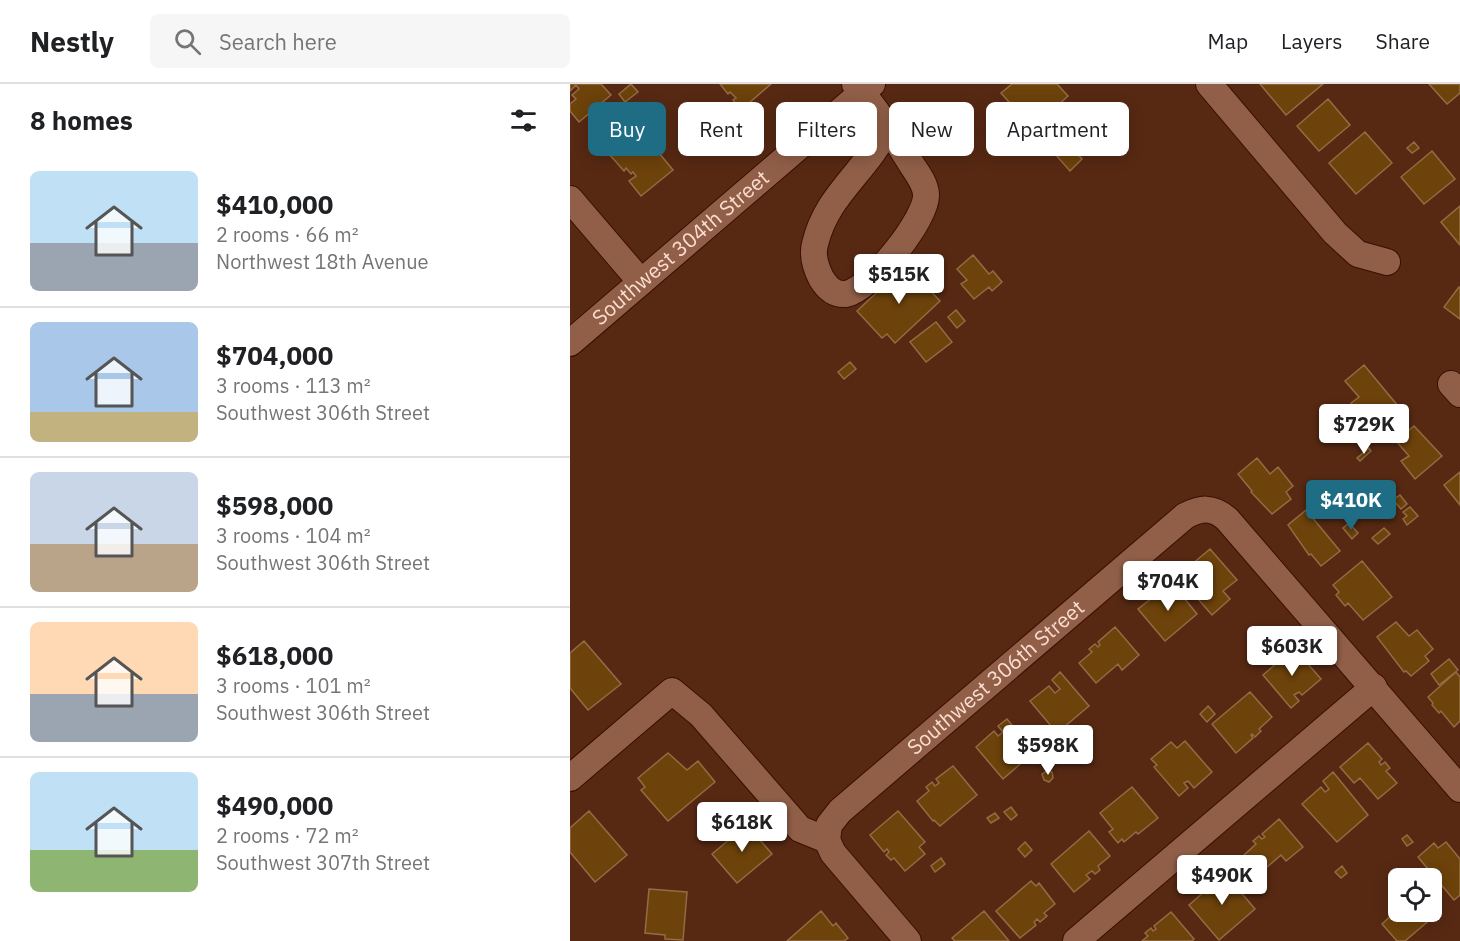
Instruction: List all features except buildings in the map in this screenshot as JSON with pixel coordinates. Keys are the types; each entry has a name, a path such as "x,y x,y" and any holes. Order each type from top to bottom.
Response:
{"street":[{"path":"1209,84 1335,233 1358,254 1388,262"},
{"path":"863,87 888,126 922,182 926,193 925,203 903,243 884,266 848,294 836,293 826,286 814,261 818,230 826,211 843,187 866,163 880,143 888,126"},
{"name":"Southwest 304th Street","path":"570,343 863,87"},
{"path":"570,199 641,282"},
{"name":"Southwest 306th Street","path":"826,840 830,825 840,811 1185,516 1197,510 1209,508 1219,512 1227,519 1374,687"},
{"path":"1076,941 1374,687 1460,789"},
{"path":"570,778 672,692 701,715 800,829 826,840 833,853 908,941"}]}
